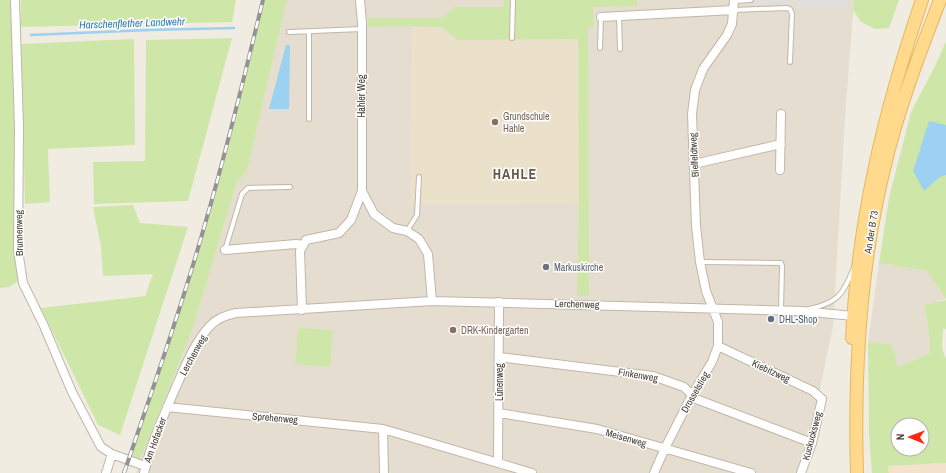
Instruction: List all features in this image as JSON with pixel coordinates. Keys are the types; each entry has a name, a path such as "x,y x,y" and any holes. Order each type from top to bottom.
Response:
{"main road":[{"name":"An der B 73","path":"857,473 858,264 866,209 881,138 905,52 922,0"},
{"name":"An der B 73","path":"850,473 850,379 857,316 874,211 902,106 940,0"},
{"path":"930,25 946,9"}],"street":[{"name":"Brunnenweg","path":"15,0 18,127 18,250 23,283 44,326 72,392 101,446 112,454 144,470"},
{"name":"Hahler Weg","path":"303,245 306,240 339,233 351,220 362,192 362,29 360,0"},
{"name":"Bielfeldtweg","path":"712,308 706,291 700,262 696,226 692,114 695,90 703,70 728,35 732,24 734,1"},
{"path":"601,17 734,10"},
{"path":"780,170 781,114"},
{"path":"694,164 781,144"},
{"name":"Hahler Weg","path":"362,192 374,214 392,228 407,231 419,239 428,254 432,301"},
{"path":"225,250 296,244 303,245 300,251 302,310"},
{"name":"Lerchenweg","path":"167,407 183,370 202,335 211,325 224,316 236,313 432,301 781,310 857,316"},
{"name":"Lünenweg","path":"498,462 499,302"},
{"name":"Drosselstieg","path":"654,473 692,395 712,362 718,346 718,322 712,308"},
{"name":"Kiebitzweg","path":"718,346 813,391 822,399"},
{"name":"Finkenweg","path":"499,357 653,376 684,388 696,399 812,443"},
{"name":"Kuckucksweg","path":"801,473 812,443 822,399"},
{"name":"Sprehenweg","path":"167,407 384,429 532,473"},
{"name":"Am Hofacker","path":"144,470 167,407"},
{"name":"Meisenweg","path":"499,413 598,429 751,473"},
{"path":"384,429 384,473"},
{"path":"106,473 112,454"}],"lane":[{"path":"512,38 513,0"},
{"path":"734,1 751,0"},
{"path":"734,10 790,9 792,14 790,62"},
{"path":"619,16 620,49"},
{"path":"600,48 601,17"},
{"path":"289,32 362,29"},
{"path":"309,32 309,119"},
{"path":"407,231 417,215 419,177"},
{"path":"225,250 242,194 248,188 290,187"},
{"path":"700,262 781,263 781,310"},
{"path":"802,311 830,304 836,299 848,283 856,264 858,264"}],"shaded area":[{"path":"287,0 854,0 845,118 833,327 808,446 796,473 136,473 192,331 237,182 247,171"},
{"path":"744,0 847,0 847,9 799,9 799,2 744,5"},
{"name":"Grundschule Hahle","path":"412,26 443,28 457,40 578,39 579,203 410,204"},
{"path":"879,263 927,271 946,299 924,306 929,333 930,353 898,367 892,346 868,342"},
{"path":"946,463 946,473 889,473 888,466"}],"green space":[{"path":"0,0 12,0 16,96 13,243 22,279 9,287 0,288"},
{"path":"21,0 236,0 232,22 21,27"},
{"path":"265,0 287,0 247,171 237,182 192,331 140,460 131,456 180,310 207,223"},
{"path":"504,0 637,0 637,6 593,7 594,27 588,27 589,296 577,296 579,203 578,39 457,40 442,27 368,27 368,18 441,18 455,7 503,7"},
{"path":"854,0 899,0 889,28 875,29 861,22 853,10"},
{"path":"232,38 188,201 94,204 93,162 145,161 146,40"},
{"path":"134,39 135,145 48,149 50,202 25,204 21,44"},
{"path":"946,41 946,299 927,271 879,263 889,198 911,112 936,64"},
{"path":"133,205 140,223 188,227 120,435 98,425 41,308 145,296 153,274 103,276 101,247 93,207"},
{"path":"946,300 946,329 943,329 942,344 943,352 946,358 946,463 888,466 889,473 872,473 869,435 868,342 892,345 898,367 930,353 929,333 924,305"},
{"path":"298,328 333,330 330,367 295,364"}],"water":[{"path":"286,45 290,45 289,109 269,109"},
{"path":"929,121 946,125 946,175 940,177 924,191 913,171"}],"waterway":[{"name":"Harschenflether Landwehr","path":"31,35 234,28"}],"railway":[{"path":"124,473 198,249 215,190 263,0"}],"place":[{"name":"Grundschule Hahle","path":"495,122"},
{"name":"Markuskirche","path":"546,267"},
{"name":"DHL-Shop","path":"771,319"},
{"name":"DRK-Kindergarten","path":"453,330"}],"district":[{"name":"HAHLE","path":"515,174"}]}
